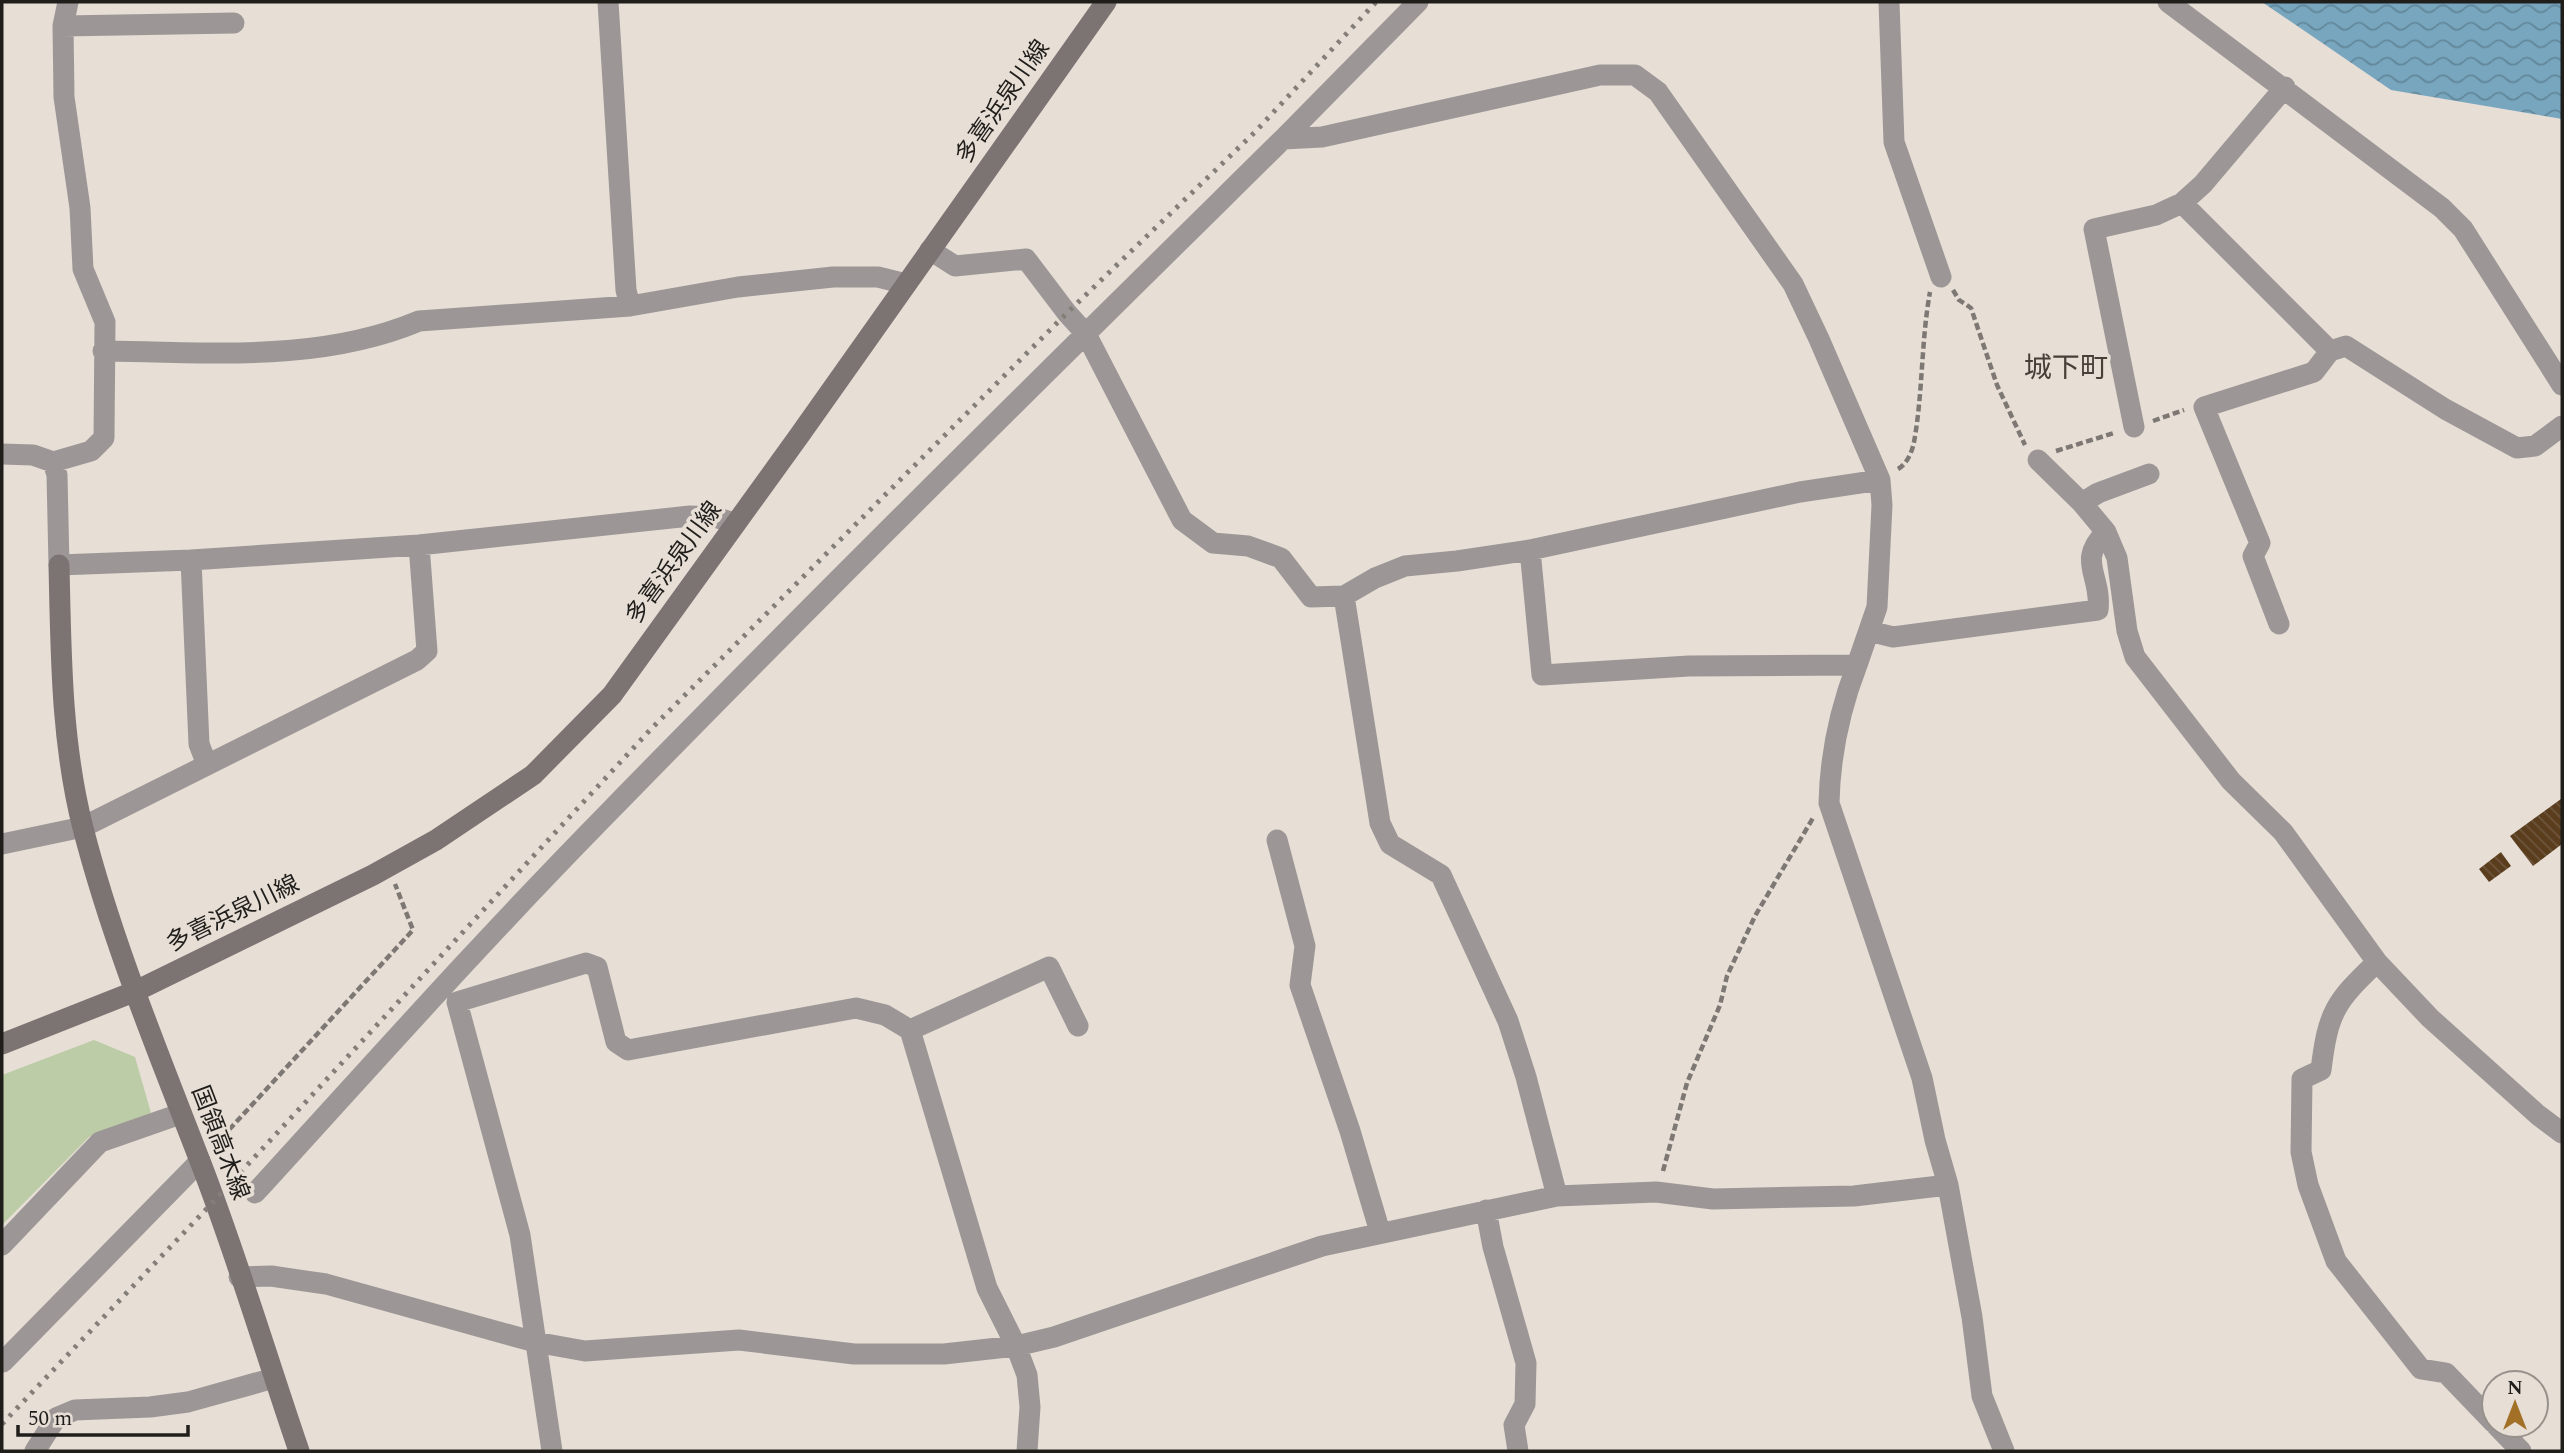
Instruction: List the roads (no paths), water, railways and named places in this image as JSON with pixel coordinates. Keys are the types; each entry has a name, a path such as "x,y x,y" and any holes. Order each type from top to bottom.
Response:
{"main road":[{"name":"多喜浜泉川線","path":"136,991 388,867 436,840 533,775 612,695 1106,2"},
{"name":"国領高木線","path":"59,565 62,685 69,758 83,827 136,991 180,1114 200,1161 299,1451"},
{"path":"2,1044 136,991"}],"street":[{"path":"2,454 33,455 53,462 91,451 104,438 104,322 83,269 80,208 64,97 62,26 68,2"},
{"path":"608,2 626,290 630,306"},
{"path":"254,1194 605,815 1418,2"},
{"path":"1889,2 1894,142 1941,277"},
{"path":"2168,2 2442,208 2463,229 2562,385"},
{"path":"62,26 234,23"},
{"path":"1283,139 1322,137 1600,75 1635,75 1658,92 1793,284 1880,481 1882,505 1877,607 1843,702 1829,773 1829,803 1922,1078 1948,1185 1972,1317 1982,1396 2004,1451"},
{"path":"2134,427 2094,229 2156,215 2182,203 2203,184 2285,88"},
{"path":"2182,203 2330,351"},
{"path":"930,250 955,265 1026,259 1086,334 1182,520 1213,543 1248,546 1281,558 1311,597 1344,596 1374,578 1405,566 1530,550 1800,492 1880,481"},
{"path":"103,351 271,353 320,348 388,334 419,321 630,306 738,287 833,277 878,277 906,284"},
{"path":"2279,624 2253,556 2260,542 2204,407 2314,372 2330,351 2346,346 2445,409 2517,448 2535,446 2562,426"},
{"path":"2038,460 2082,503 2106,532 2118,558 2127,631 2135,657 2231,781 2283,832 2377,962 2430,1018 2538,1115 2562,1133"},
{"path":"53,462 57,475 59,565 191,560 419,545 690,516 714,517 734,523"},
{"path":"2082,503 2098,493 2148,474"},
{"path":"1869,631 1893,637 2098,610 2100,594 2090,558 2095,542 2106,532"},
{"path":"2,844 83,827 417,660 427,651 419,545"},
{"path":"1530,550 1542,675 1689,666 1857,665"},
{"path":"191,560 199,744 208,765"},
{"path":"1344,596 1380,823 1390,844 1441,875 1508,1021 1558,1196"},
{"path":"1277,840 1305,946 1300,985 1350,1131 1380,1232"},
{"path":"2377,962 2353,984 2334,1009 2325,1036 2321,1070 2302,1079 2301,1152 2308,1185 2336,1261 2420,1369 2446,1373 2480,1408"},
{"path":"457,1002 586,963 597,967 616,1042 628,1050 856,1008 885,1015 910,1030 987,1288 1016,1346 1027,1375 1030,1407 1027,1451"},
{"path":"910,1030 1049,967 1078,1026"},
{"path":"452,978 520,1235 552,1451"},
{"path":"2,1245 100,1142 180,1114"},
{"path":"5,1360 200,1161"},
{"path":"239,1277 271,1276 326,1284 535,1342 585,1351 739,1340 854,1354 944,1354 1016,1346 1111,1318 1322,1246 1558,1196 1656,1192 1713,1199 1854,1196 1948,1185"},
{"path":"1486,1210 1493,1247 1526,1363 1525,1404 1514,1425 1518,1451"},
{"path":"36,1451 56,1418 75,1410 150,1407 188,1402 274,1378"}],"water":[{"path":"2262,2 2562,2 2562,119 2391,90"}],"railway":[{"path":"2,1424 214,1201 651,729 1067,313 1255,132 1376,2"}],"district":[{"name":"城下町","path":"2066,368"}]}
